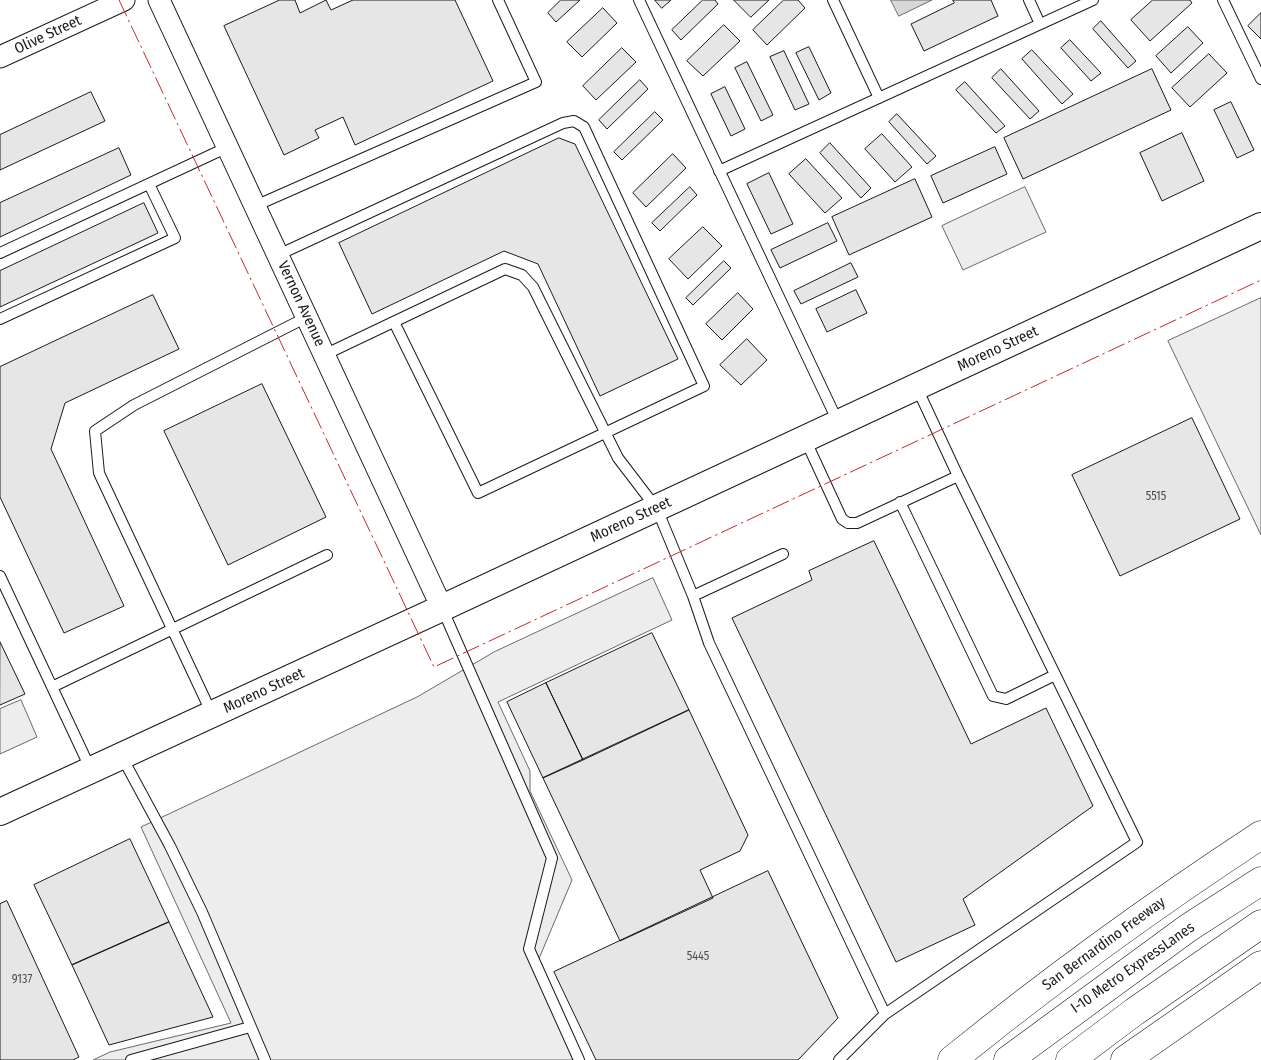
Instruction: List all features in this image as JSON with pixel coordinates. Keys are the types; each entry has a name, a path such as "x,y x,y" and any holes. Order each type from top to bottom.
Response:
{"highway":[{"name":"San Bernardino Freeway","path":"952,1060 1058,977 1189,882 1261,835"},
{"name":"I-10 Metro ExpressLanes","path":"1008,1060 1188,928 1261,881"},
{"path":"1070,1060 1134,1012 1261,924"},
{"path":"1125,1060 1261,965"}],"street":[{"name":"Olive Street","path":"0,57 124,0"},
{"name":"Vernon Avenue","path":"159,0 442,608"},
{"name":"Moreno Street","path":"0,812 122,757 1261,226"}],"lane":[{"path":"255,206 536,82 498,0"},
{"path":"639,0 838,424"},
{"path":"833,0 879,98"},
{"path":"1029,0 1040,24"},
{"path":"719,171 1093,0"},
{"path":"1223,0 1261,80"},
{"path":"278,255 563,123 574,121 584,127 704,386 478,493 394,322"},
{"path":"0,253 228,147"},
{"path":"0,318 175,238 149,184"},
{"path":"324,355 505,269 522,275 533,287 618,458 656,508 693,596 709,643 885,1014"},
{"path":"213,714 99,473 95,431 134,405 307,317"},
{"path":"839,1060 885,1014 1136,842 916,388"},
{"path":"805,439 842,519 848,523 857,523 958,476"},
{"path":"900,502 993,696 1006,698 1055,675"},
{"path":"693,596 782,554"},
{"path":"52,687 328,555"},
{"path":"0,576 91,770"},
{"path":"442,608 552,858 529,950 579,1060"},
{"path":"122,757 170,846 202,912 265,1060"},
{"path":"131,1060 250,1027"}],"shaded area":[{"path":"891,0 932,0 899,16"},
{"path":"1025,187 1046,232 963,270 942,226"},
{"path":"1261,298 1261,535 1168,341"},
{"path":"653,578 672,620 498,702 530,771 530,791 572,880 538,961 584,1060 93,1060 110,1052 231,1023 141,827 417,697 494,652"},
{"path":"21,700 37,737 0,754 0,709"}],"building":[{"path":"280,0 295,0 300,13 326,0 331,10 353,0 455,0 493,81 355,145 343,117 315,130 319,138 284,155 224,26"},
{"path":"561,0 580,0 556,22 548,13"},
{"path":"655,0 671,0 662,8"},
{"path":"703,0 715,0 718,4 681,40 672,30"},
{"path":"734,0 769,0 751,17"},
{"path":"784,0 798,0 805,8 767,45 753,30"},
{"path":"953,0 991,0 998,16 924,51 911,24 954,3"},
{"path":"1153,0 1190,0 1192,3 1150,41 1131,20"},
{"path":"603,8 617,23 582,57 567,42"},
{"path":"1261,13 1261,39 1248,26"},
{"path":"1101,21 1136,61 1128,68 1093,29"},
{"path":"724,25 740,41 703,76 687,61"},
{"path":"1188,27 1203,43 1171,73 1156,56"},
{"path":"1070,40 1101,73 1091,81 1061,48"},
{"path":"809,47 831,93 819,100 796,53"},
{"path":"622,48 636,62 596,100 583,86"},
{"path":"1032,50 1073,94 1062,104 1022,59"},
{"path":"784,51 809,104 795,110 770,57"},
{"path":"1209,54 1227,73 1190,107 1172,88"},
{"path":"747,62 773,115 761,121 735,68"},
{"path":"1001,69 1039,111 1030,119 992,78"},
{"path":"1152,69 1171,110 1023,179 1004,138"},
{"path":"640,80 648,89 607,129 599,120"},
{"path":"965,82 1005,126 996,133 956,90"},
{"path":"725,87 745,129 731,136 711,94"},
{"path":"91,92 105,121 0,170 0,135"},
{"path":"1231,102 1254,150 1237,158 1214,110"},
{"path":"655,112 663,120 622,160 614,152"},
{"path":"897,114 936,156 927,164 889,122"},
{"path":"1182,133 1204,181 1162,201 1140,153"},
{"path":"882,134 912,167 895,182 865,149"},
{"path":"559,138 575,144 678,359 600,396 538,264 504,251 372,314 339,243"},
{"path":"830,143 871,188 861,198 820,153"},
{"path":"995,147 1007,174 943,203 931,176"},
{"path":"119,148 131,175 0,237 0,203"},
{"path":"673,154 686,168 646,207 633,193"},
{"path":"806,159 842,198 825,213 789,174"},
{"path":"769,173 793,224 771,234 747,184"},
{"path":"915,179 932,217 849,255 832,217"},
{"path":"690,187 697,195 660,231 652,223"},
{"path":"144,203 158,233 0,307 0,271"},
{"path":"828,223 837,241 780,268 771,250"},
{"path":"703,227 722,246 688,279 669,259"},
{"path":"724,261 731,268 693,305 686,298"},
{"path":"851,263 858,277 801,304 794,291"},
{"path":"856,290 867,313 827,332 816,309"},
{"path":"738,293 753,309 722,340 706,324"},
{"path":"153,295 179,349 65,403 51,449 124,606 64,633 0,497 0,367"},
{"path":"747,339 767,360 741,385 720,365"},
{"path":"262,384 326,517 228,565 164,431"},
{"path":"1192,418 1240,519 1120,576 1072,475"},
{"path":"874,541 971,744 1046,708 1093,806 963,899 975,925 896,962 732,618 812,580 809,571"},
{"path":"652,633 689,710 583,760 546,683"},
{"path":"0,642 25,694 0,705"},
{"path":"546,683 583,760 543,778 507,702"},
{"path":"689,710 748,835 740,851 700,870 713,898 620,941 543,778"},
{"path":"130,839 169,922 72,965 34,885"},
{"path":"768,871 838,1018 798,1060 596,1060 554,972"},
{"path":"7,901 79,1057 73,1060 0,1060 0,904"},
{"path":"169,922 213,1017 109,1045 72,965"}],"power":[{"path":"119,0 434,667 1261,280"}]}
